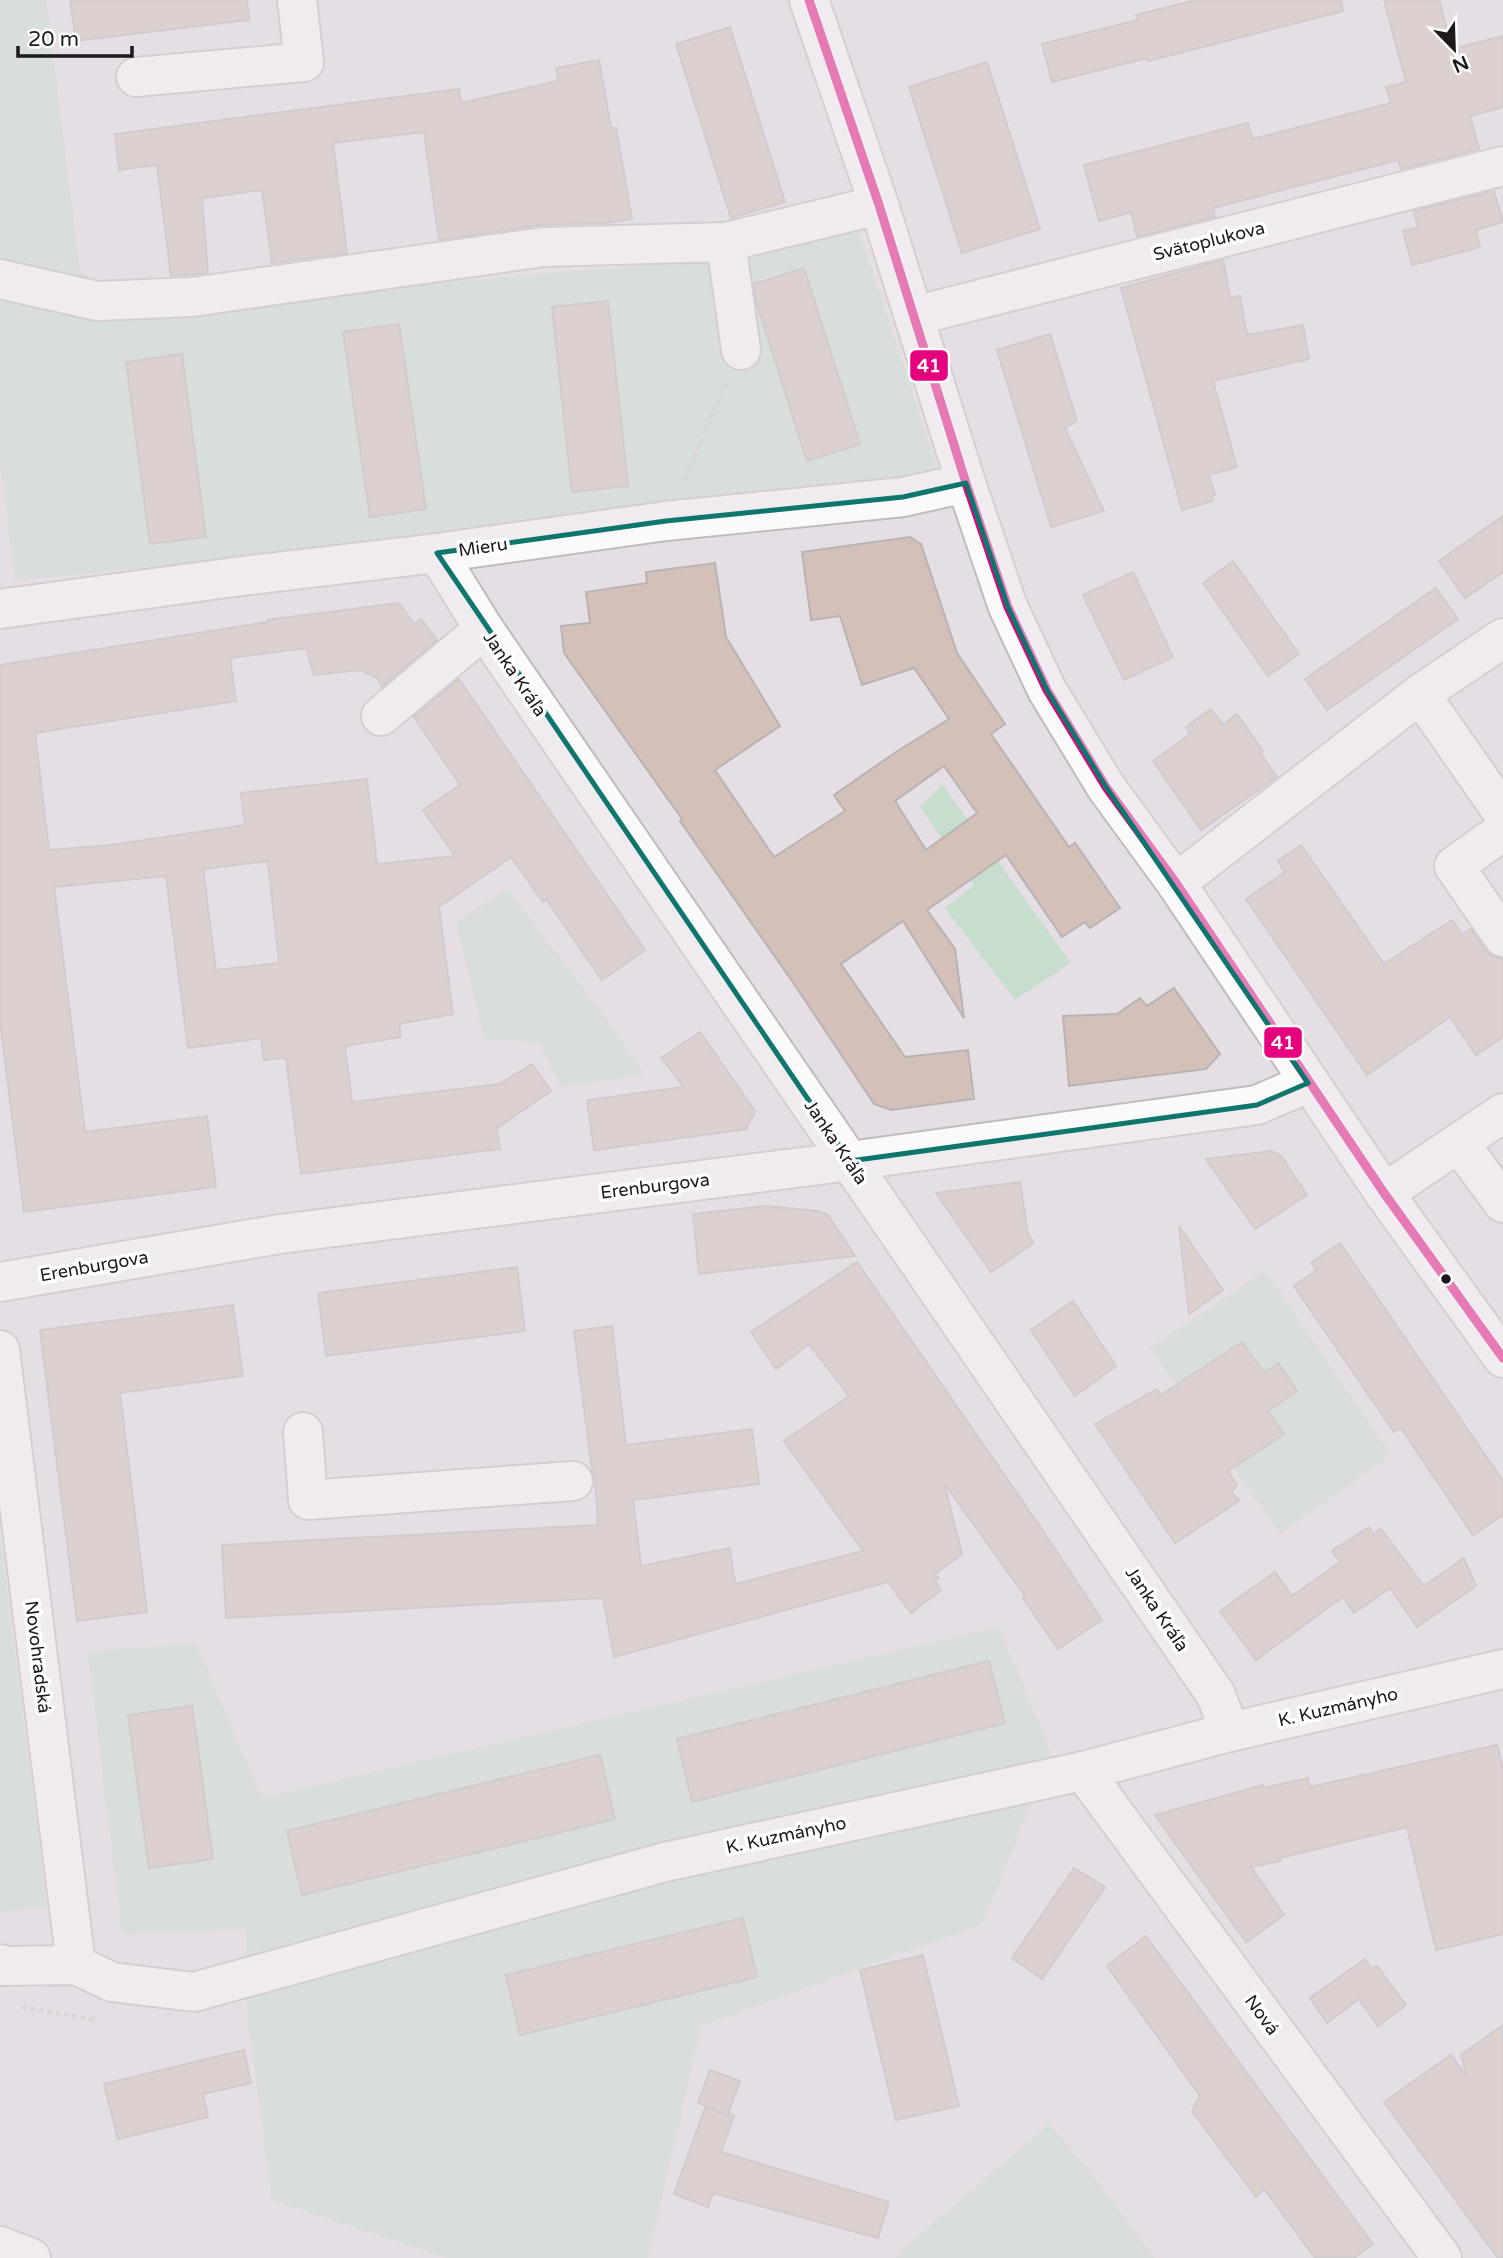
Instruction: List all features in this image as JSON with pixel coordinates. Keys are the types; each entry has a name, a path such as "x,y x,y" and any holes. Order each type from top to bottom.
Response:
{"street":[{"path":"136,77 304,62 297,0"},
{"path":"809,0 879,205 966,483 1008,607 1047,690 1106,787 1176,883 1308,1083 1503,1358"},
{"name":"Svätoplukova","path":"914,316 1503,166"},
{"path":"0,279 97,301 192,298 543,247 726,242 879,205"},
{"path":"726,242 741,350"},
{"name":"Mieru","path":"0,609 666,521 902,497 966,483"},
{"name":"Janka Kráľa","path":"438,553 484,629 1216,1695 1230,1732"},
{"path":"381,716 484,629"},
{"path":"1176,883 1420,694 1503,638"},
{"path":"1420,694 1503,813"},
{"path":"1503,831 1454,866 1503,937"},
{"name":"Erenburgova","path":"0,1282 280,1234 850,1161 1257,1105 1308,1083"},
{"path":"1384,1193 1459,1143 1500,1121"},
{"path":"1459,1143 1503,1203"},
{"name":"Novohradská","path":"0,1350 76,1965"},
{"path":"303,1432 308,1500 573,1481"},
{"name":"K. Kuzmányho","path":"76,1965 112,1982 194,1992 665,1862 1083,1771 1230,1732 1503,1669"},
{"name":"Nová","path":"1083,1771 1442,2258"},
{"path":"0,1964 76,1965"},
{"path":"0,2246 31,2258"}],"path":[{"path":"666,521 741,350"}],"highlighted area":[{"path":"966,483 1008,607 1047,690 1106,787 1308,1083 1257,1105 850,1161 437,553 666,521 903,497"}],"green space":[{"path":"0,0 46,0 80,272 145,307 746,257 857,224 945,493 15,580 0,461"},
{"path":"942,784 1071,963 1015,1000 945,908 974,885 920,807"},
{"path":"507,889 600,1010 644,1074 561,1087 539,1043 484,1038 456,922"},
{"path":"1265,1271 1391,1455 1280,1534 1150,1348"},
{"path":"0,1531 47,1907 0,1913"},
{"path":"999,1627 1051,1752 983,1924 701,2026 648,2258 447,2258 272,2200 247,2013 246,1929 122,1934 88,1652 196,1643 262,1798"},
{"path":"1049,2124 1089,2170 1155,2258 897,2258 902,2250"}],"building":[{"path":"70,0 247,0 249,20 76,41"},
{"path":"1196,0 1341,0 1343,11 1148,61 1147,58 1052,82 1042,44 1138,20 1136,15"},
{"path":"1384,0 1439,0 1452,49 1503,36 1503,107 1470,116 1479,149 1401,169 1398,160 1213,208 1215,217 1137,237 1131,212 1099,221 1084,165 1248,123 1253,139 1391,103 1386,87 1406,82"},
{"path":"730,27 785,202 731,218 676,44"},
{"path":"599,60 611,128 616,128 632,219 607,223 540,225 439,240 424,132 333,143 347,253 272,263 262,190 202,198 208,273 171,276 157,165 119,170 115,134 459,89 461,103 558,81 556,68"},
{"path":"987,62 1040,229 962,253 909,87"},
{"path":"1494,192 1503,222 1476,230 1480,247 1412,265 1403,231 1418,227 1413,211"},
{"path":"1223,260 1230,297 1240,296 1247,335 1303,325 1309,359 1213,381 1237,467 1209,475 1215,495 1212,496 1213,501 1182,510 1121,288"},
{"path":"804,268 860,444 807,461 756,301 754,284"},
{"path":"608,301 628,486 572,492 552,307"},
{"path":"399,324 426,509 370,517 343,332"},
{"path":"1050,334 1077,421 1065,428 1104,511 1051,527 997,350"},
{"path":"182,354 206,537 150,544 126,362"},
{"path":"1503,516 1503,572 1465,598 1439,561"},
{"path":"910,537 921,544 957,653 1005,724 991,734 1069,847 1075,843 1120,908 1090,928 1085,922 1062,937 1006,855 927,910 955,949 964,1018 903,921 841,964 905,1057 968,1050 974,1099 891,1110 874,1104 680,821 682,819 564,653 561,626 590,623 586,592 647,583 646,572 715,563 726,637 780,726 715,770 774,857 845,811 834,795 949,719 914,668 862,685 840,616 811,620 802,552","holes":["944,766 977,813 926,850 895,801"]},
{"path":"1233,561 1299,654 1268,676 1203,583"},
{"path":"1133,572 1173,657 1124,680 1083,595"},
{"path":"1436,588 1458,619 1327,710 1305,679"},
{"path":"399,603 414,624 421,619 437,640 382,687 377,678 361,670 314,675 306,648 230,658 236,701 35,733 49,850 111,845 245,825 241,793 367,779 377,864 455,856 423,810 460,785 414,717 459,679 645,950 602,980 546,899 543,902 511,857 439,907 453,1014 399,1024 401,1037 345,1046 352,1102 499,1084 532,1064 551,1091 497,1128 500,1149 301,1174 286,1058 264,1060 261,1038 188,1048 166,876 54,887 85,1132 207,1116 216,1187 24,1212 0,1022 0,665 267,620","holes":["268,861 279,963 216,970 203,869"]},
{"path":"1211,709 1223,725 1237,714 1263,751 1260,753 1277,777 1201,830 1153,761 1190,734 1186,727"},
{"path":"1301,845 1384,964 1452,920 1462,934 1471,929 1485,950 1503,959 1503,1037 1476,1055 1450,1017 1367,1075 1246,899 1285,872 1278,861"},
{"path":"1174,988 1220,1054 1206,1069 1069,1086 1063,1016 1117,1014 1140,998 1147,1006"},
{"path":"700,1032 755,1111 746,1129 594,1150 587,1100 684,1087 661,1058"},
{"path":"1272,1151 1281,1156 1307,1195 1255,1229 1206,1159"},
{"path":"1020,1182 1028,1234 1034,1243 991,1272 936,1193"},
{"path":"766,1206 818,1211 828,1215 855,1256 699,1274 693,1214"},
{"path":"1179,1226 1223,1290 1189,1314"},
{"path":"1340,1243 1503,1481 1503,1515 1473,1535 1401,1428 1394,1432 1294,1286 1317,1270 1311,1263"},
{"path":"857,1262 1102,1620 1058,1649 1023,1598 1025,1596 944,1483 962,1554 935,1574 939,1578 935,1581 941,1590 911,1613 888,1582 614,1657 603,1598 226,1618 222,1545 598,1525 595,1479 574,1331 612,1326 626,1445 752,1429 759,1484 633,1500 641,1566 730,1548 735,1584 863,1551 784,1441 849,1396 809,1344 776,1369 751,1332"},
{"path":"517,1267 525,1331 326,1356 318,1293"},
{"path":"1073,1301 1116,1366 1075,1396 1031,1330"},
{"path":"233,1305 243,1376 120,1393 147,1612 77,1621 40,1330"},
{"path":"1242,1342 1264,1373 1278,1363 1297,1391 1268,1411 1284,1434 1228,1471 1237,1485 1232,1492 1239,1501 1175,1543 1095,1424 1157,1389 1161,1395"},
{"path":"1369,1527 1374,1534 1381,1529 1424,1586 1464,1558 1476,1586 1417,1627 1390,1588 1354,1613 1343,1597 1256,1660 1220,1611 1275,1572 1292,1596 1340,1562 1332,1551"},
{"path":"989,1661 1005,1723 692,1802 677,1739"},
{"path":"192,1706 213,1859 149,1868 128,1715"},
{"path":"1497,1745 1503,1770 1503,1934 1436,1950 1407,1827 1251,1867 1284,1915 1246,1942 1155,1815 1263,1785 1264,1788 1308,1778 1310,1787"},
{"path":"600,1755 615,1819 302,1895 287,1831"},
{"path":"1074,1868 1105,1887 1042,1979 1012,1958"},
{"path":"743,1918 757,1977 520,2035 506,1975"},
{"path":"1146,1936 1373,2244 1354,2258 1315,2258 1264,2189 1256,2197 1192,2111 1200,2096 1107,1966"},
{"path":"923,1955 959,2106 896,2120 860,1970"},
{"path":"1365,1959 1372,1969 1377,1966 1406,2005 1378,2026 1359,1999 1327,2023 1310,1998"},
{"path":"1503,2025 1503,2258 1498,2258 1384,2102 1451,2055 1467,2077 1461,2055"},
{"path":"244,2050 251,2083 203,2094 208,2117 118,2139 104,2084"},
{"path":"710,2070 740,2081 728,2114 734,2116 721,2152 889,2202 878,2238 713,2193 708,2207 674,2194 705,2108 723,2113 698,2103"}],"transit line":[{"name":"41","path":"809,0 879,205 966,483 1008,607 1047,690 1106,787 1176,883 1384,1193 1503,1358"}]}
